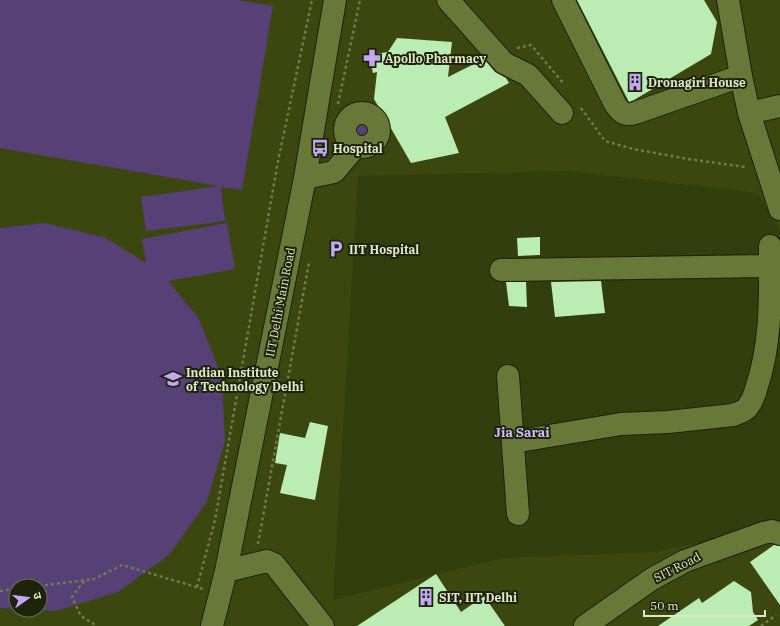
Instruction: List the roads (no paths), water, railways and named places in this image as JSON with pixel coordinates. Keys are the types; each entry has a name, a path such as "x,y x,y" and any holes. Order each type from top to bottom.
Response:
{"street":[{"name":"IIT Delhi Main Road","path":"212,626 226,571 305,178 335,0"},
{"path":"448,0 504,63 528,75 569,108"},
{"path":"563,0 615,104 622,113 627,115 635,113 741,76"},
{"path":"728,0 749,113 780,209"},
{"path":"749,113 780,106"},
{"path":"305,178 334,172 356,146"},
{"path":"501,270 770,256 775,315 763,368 754,397 748,407 743,411 726,416 668,422 620,424 513,442"},
{"path":"508,376 518,514"},
{"name":"SIT Road","path":"585,626 652,579 685,561 763,533 772,531 780,534"},
{"path":"226,571 267,561 274,564 323,626"}],"place":[{"name":"Apollo Pharmacy","path":"372,58"},
{"name":"Dronagiri House","path":"635,82"},
{"name":"Hospital","path":"320,148"},
{"name":"IIT Hospital","path":"336,249"},
{"name":"Indian Institute of Technology Delhi","path":"173,379"},
{"name":"SIT, IIT Delhi","path":"426,597"}],"district":[{"name":"Jia Sarai","path":"522,432"}]}
